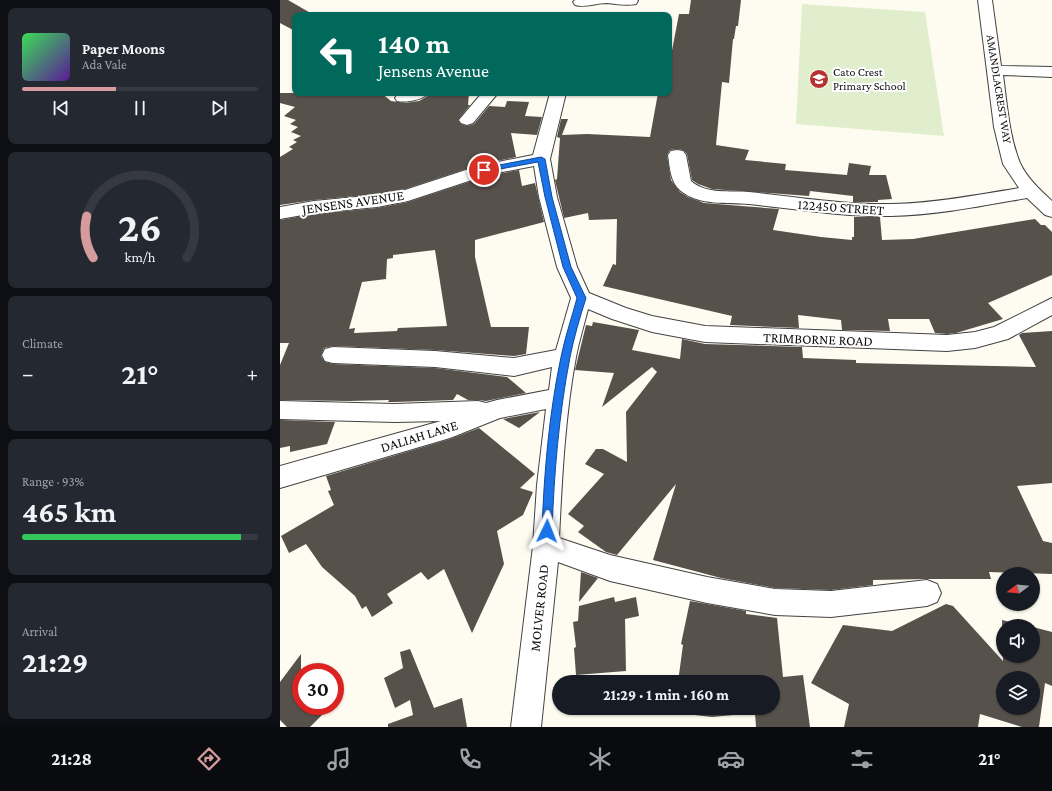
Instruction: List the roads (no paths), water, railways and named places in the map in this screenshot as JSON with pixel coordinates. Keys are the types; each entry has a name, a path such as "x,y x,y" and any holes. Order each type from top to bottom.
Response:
{"street":[{"path":"583,12 579,1 603,0"},
{"path":"610,0 631,1"},
{"name":"AMANDLACREST WAY","path":"985,0 1002,127 1012,164 1031,192 1052,211"},
{"path":"995,70 1052,72"},
{"path":"403,98 410,96"},
{"path":"466,120 487,96"},
{"path":"557,96 541,159 548,197 565,260 582,298"},
{"name":"122450 STREET","path":"677,155 680,176 684,185 693,192 720,196 865,210 894,210 928,207 1031,192"},
{"name":"JENSENS AVENUE","path":"280,213 314,207 377,201 408,195 484,170 541,159"},
{"name":"TRIMBORNE ROAD","path":"582,298 619,314 652,324 705,334 947,343 976,340 1000,333 1052,306"},
{"name":"MOLVER ROAD","path":"526,727 546,546 549,485 559,397 565,356 582,298"},
{"path":"333,355 435,359 514,367 565,356"},
{"name":"DALIAH LANE","path":"280,477 450,428 497,409 559,397"},
{"path":"280,410 395,413 497,409"},
{"path":"546,546 610,568 707,590 775,602 831,604 928,593"}],"place":[{"name":"Cato Crest Primary School","path":"819,79"}]}
